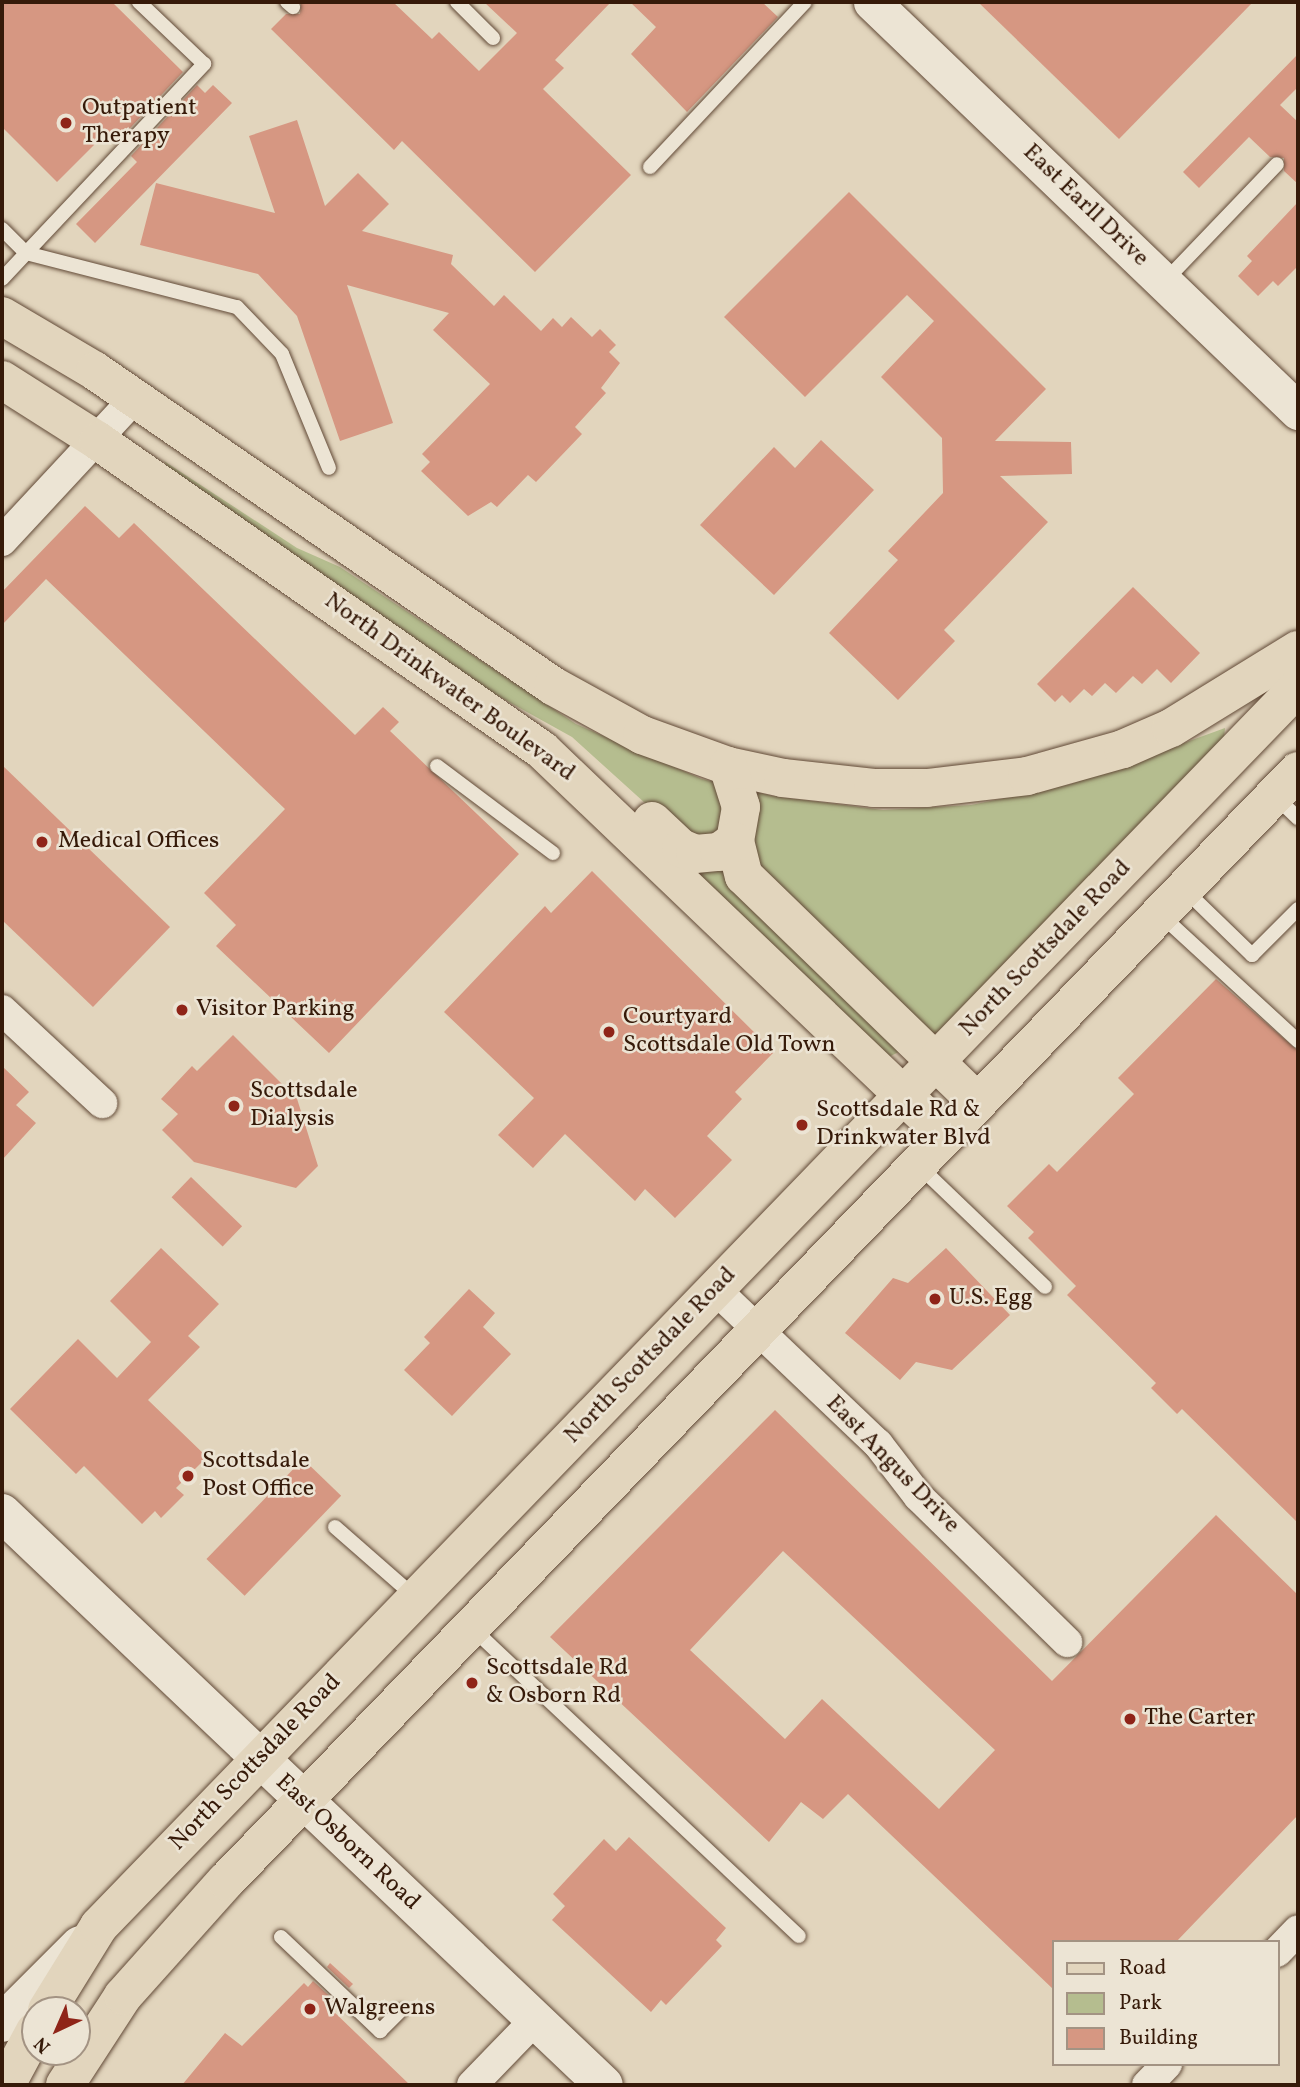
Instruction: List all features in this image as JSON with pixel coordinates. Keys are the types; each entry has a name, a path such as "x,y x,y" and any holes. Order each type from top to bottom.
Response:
{"main road":[{"path":"2,316 135,398 564,693 642,735 728,766 783,778 873,788 927,788 1027,776 1123,749 1171,728 1298,650"},
{"name":"North Drinkwater Boulevard","path":"2,380 98,441 523,736 602,803 944,1135"},
{"name":"North Scottsdale Road","path":"2,2023 417,1599 1298,687"},
{"path":"523,736 615,785 687,852 711,854 735,841"},
{"path":"728,766 741,807 735,841 739,868 750,883 977,1102"},
{"path":"65,2085 124,1996 303,1801 756,1328 1172,901 1290,795"},
{"name":"East Osborn Road","path":"2,1513 258,1760 604,2085"},
{"path":"56,1996 99,1926"},
{"path":"6,2085 21,2057"}],"street":[{"name":"East Earll Drive","path":"872,2 1298,411"},
{"path":"2,541 98,441 135,398"},
{"path":"2,1010 102,1103"},
{"name":"East Angus Drive","path":"715,1289 878,1444 918,1496 1067,1642"},
{"path":"1279,1950 1298,1930"},
{"path":"472,2085 536,2020"},
{"path":"1147,2085 1165,2066"}],"lane":[{"path":"2,279 204,64 139,2"},
{"path":"457,2 493,37"},
{"path":"650,167 805,2"},
{"path":"1164,282 1278,164"},
{"path":"2,229 26,253 237,307 282,354 329,468"},
{"path":"437,766 552,853"},
{"path":"1172,901 1252,955 1298,909"},
{"path":"1172,901 1298,1041"},
{"path":"917,1164 1045,1287"},
{"path":"335,1527 417,1599"},
{"path":"471,1627 799,1936"},
{"path":"281,1937 380,2031 400,2011"}],"green space":[{"path":"164,461 297,548 340,567 576,724 702,779 773,796 883,810 971,805 1071,784 1225,728 1224,738 947,1027 885,1059 693,868 677,832 572,737 462,676 173,475"}],"building":[{"name":"Outpatient Therapy","path":"2,2 112,2 183,72 116,143 106,133 57,182 2,127"},
{"path":"301,2 393,2 432,39 439,32 479,71 517,33 484,2 611,2 555,60 564,68 543,89 631,175 535,272 402,141 394,150 271,29 286,14 300,14"},
{"path":"630,2 762,2 778,17 687,112 631,54 656,27"},
{"path":"978,2 1253,2 1119,139"},
{"path":"1298,54 1298,87 1280,105 1298,122 1298,184 1284,171 1284,158 1270,157 1249,137 1199,188 1183,172"},
{"path":"197,85 205,93 213,85 232,103 95,243 76,224 137,162 131,156"},
{"path":"297,120 325,206 358,173 389,204 362,231 453,255 451,264 494,306 504,295 541,331 553,318 562,327 571,317 592,337 600,329 616,345 609,352 620,363 601,388 606,393 575,427 582,434 536,482 528,475 497,507 491,502 468,516 421,471 430,462 422,454 490,384 433,330 449,313 347,285 393,423 340,441 297,316 258,274 140,245 156,183 275,213 249,136"},
{"path":"849,192 1046,389 995,441 1071,442 1072,474 1000,476 1048,522 944,630 955,641 898,700 829,633 898,560 888,551 943,493 942,438 881,377 934,321 907,295 805,397 724,317"},
{"path":"1298,202 1298,266 1278,286 1273,281 1258,296 1238,276 1252,261 1247,256"},
{"path":"821,440 874,490 774,595 700,525 774,447 795,468"},
{"path":"85,506 119,538 134,523 355,735 383,707 399,722 390,731 519,854 329,1053 216,946 236,925 204,893 285,809 46,579 2,625 2,592"},
{"path":"1133,587 1200,653 1171,683 1157,669 1142,684 1133,676 1116,693 1105,683 1092,696 1084,689 1070,703 1062,695 1055,702 1037,684"},
{"name":"Medical Offices","path":"2,765 170,927 93,1007 2,920"},
{"name":"Courtyard Scottsdale Old Town","path":"592,871 774,1052 735,1092 742,1099 707,1136 732,1160 675,1218 645,1189 635,1201 565,1134 533,1168 498,1135 534,1098 444,1012 545,906 551,913"},
{"path":"1216,979 1298,1051 1298,1523 1182,1409 1177,1414 1151,1388 1156,1383 1067,1295 1076,1286 1028,1238 1034,1232 1007,1206 1049,1164 1057,1172 1134,1094 1118,1078"},
{"name":"Scottsdale Dialysis","path":"233,1035 286,1088 294,1089 318,1166 296,1188 194,1162 162,1130 178,1114 161,1099 192,1066 197,1071"},
{"path":"2,1066 29,1092 16,1105 36,1123 2,1160"},
{"path":"191,1177 242,1226 223,1246 172,1197"},
{"path":"161,1248 219,1304 188,1336 200,1347 148,1400 207,1457 176,1488 184,1495 161,1518 155,1511 142,1524 84,1466 76,1474 10,1409 78,1339 117,1378 151,1342 110,1301"},
{"name":"U.S. Egg","path":"946,1248 1010,1315 952,1370 916,1362 900,1380 845,1333 893,1278 908,1283"},
{"path":"469,1289 495,1313 483,1327 511,1354 452,1416 404,1370 430,1343 424,1337"},
{"name":"The Carter","path":"775,1410 1052,1681 1216,1515 1298,1595 1298,1815 1178,1940 1052,1940 1052,1988 848,1794 823,1819 801,1802 769,1842 550,1637","holes":["783,1551 995,1750 939,1809 822,1699 785,1739 690,1650"]},
{"path":"303,1459 341,1496 245,1596 206,1559"},
{"path":"629,1837 726,1928 716,1940 722,1946 666,2005 661,2000 651,2012 552,1920 565,1906 553,1894 604,1839 616,1851"},
{"path":"330,1963 353,1984 349,1988 327,1967"},
{"name":"Walgreens","path":"313,1981 336,2002 330,2008 410,2085 182,2085 225,2033 242,2046 304,1983 308,1987"}],"place":[{"name":"Outpatient Therapy","path":"66,123"},
{"name":"Medical Offices","path":"42,842"},
{"name":"Visitor Parking","path":"182,1010"},
{"name":"Courtyard Scottsdale Old Town","path":"609,1032"},
{"name":"Scottsdale Dialysis","path":"234,1106"},
{"name":"Scottsdale Rd & Drinkwater Blvd","path":"802,1125"},
{"name":"U.S. Egg","path":"935,1299"},
{"name":"Scottsdale Post Office","path":"188,1476"},
{"name":"Scottsdale Rd & Osborn Rd","path":"472,1683"},
{"name":"The Carter","path":"1130,1719"},
{"name":"Walgreens","path":"310,2009"}]}
